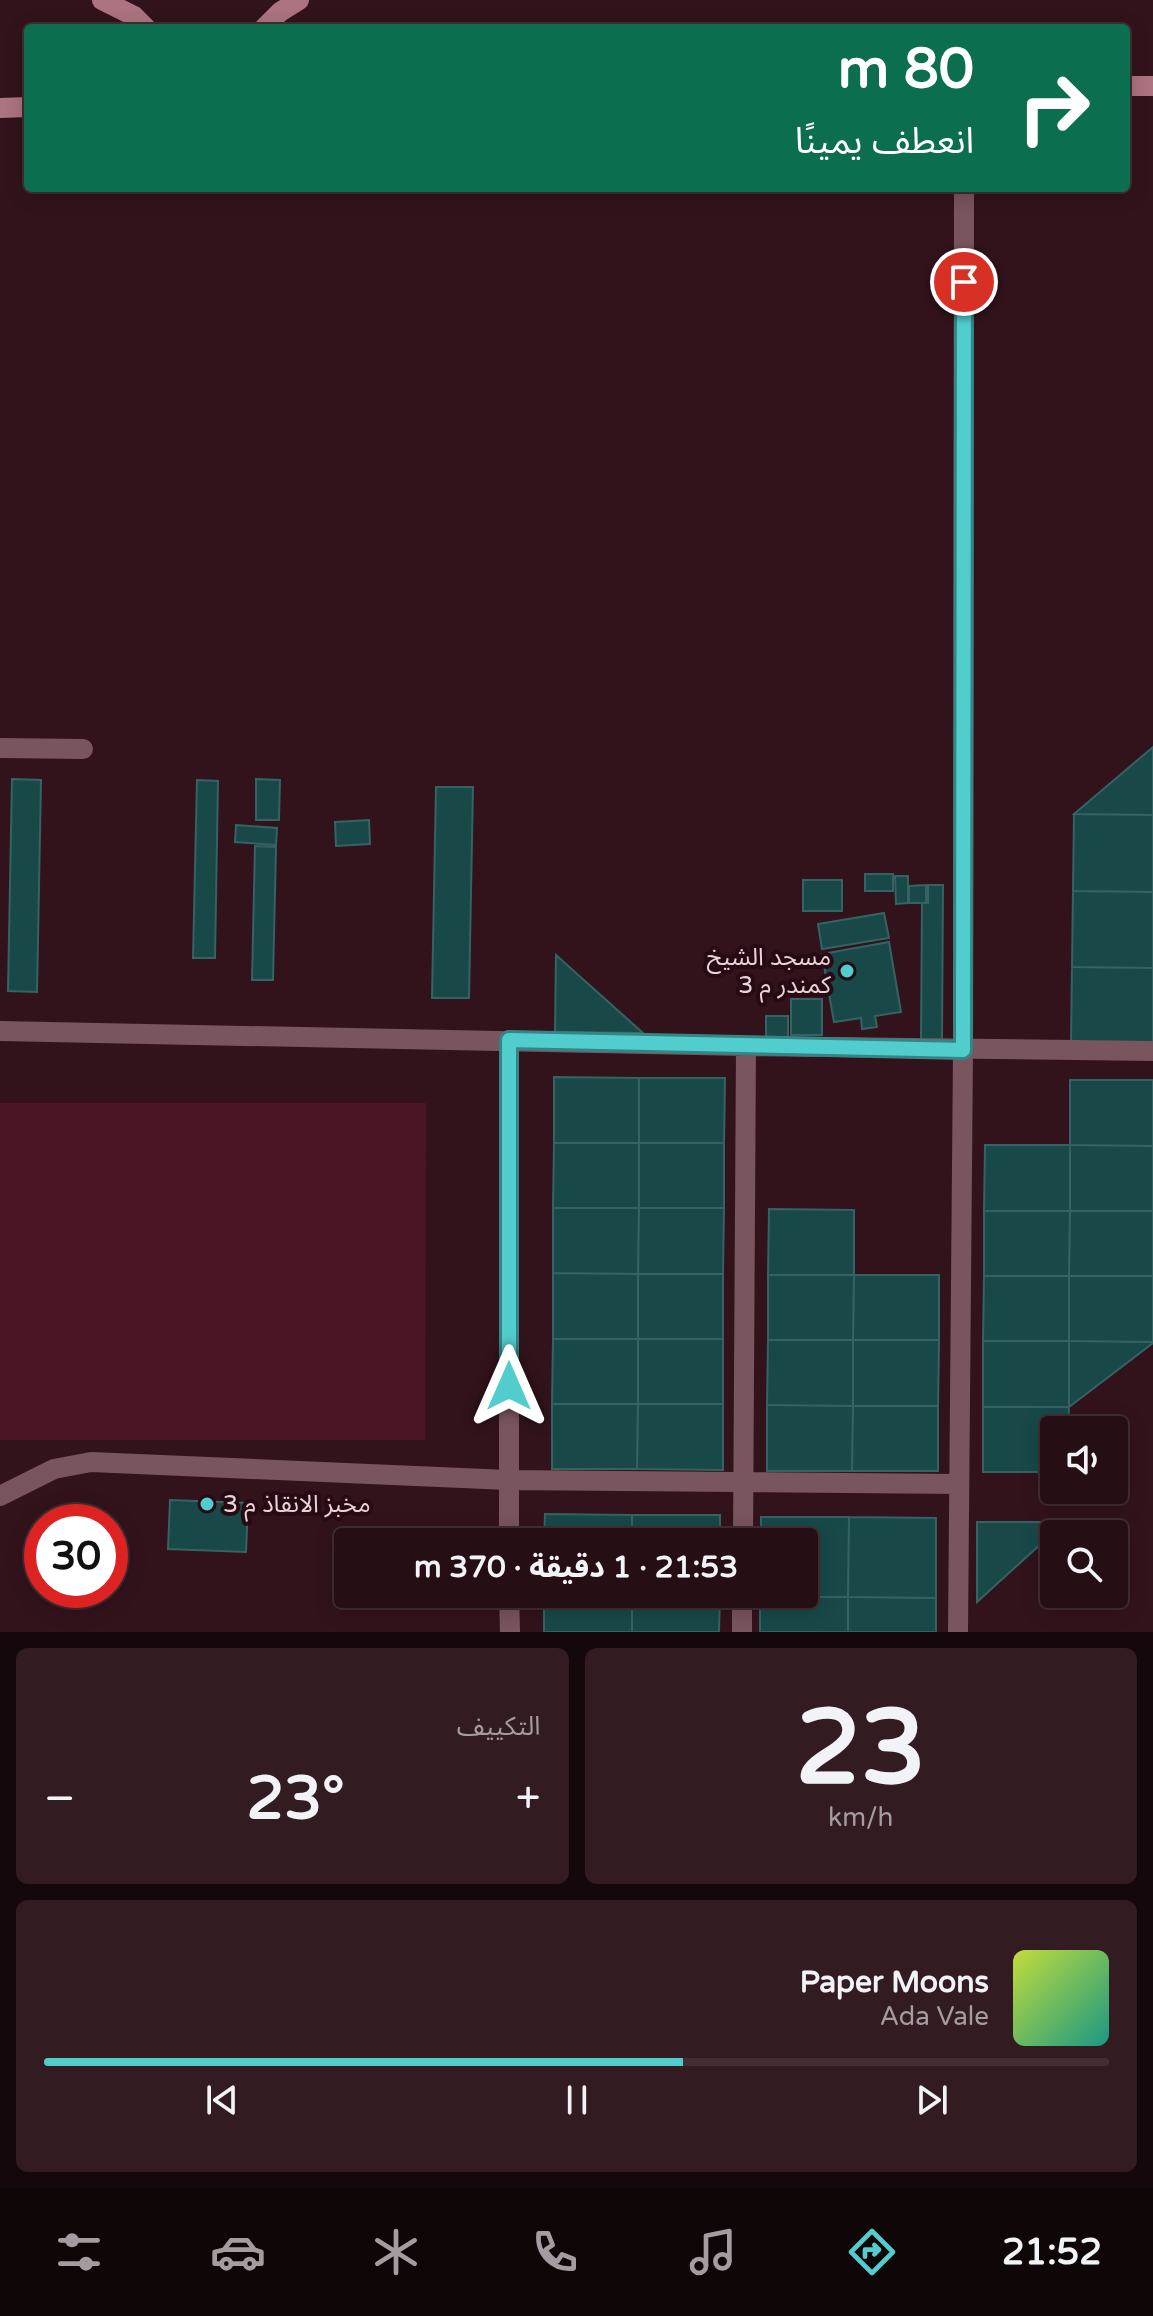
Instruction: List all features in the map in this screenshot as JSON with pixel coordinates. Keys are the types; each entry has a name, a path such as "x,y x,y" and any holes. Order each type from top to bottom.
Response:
{"street":[{"path":"102,0 134,16 142,24"},
{"path":"268,24 299,0"},
{"path":"1130,86 1153,86"},
{"path":"0,108 24,107"},
{"path":"958,1632 963,1050 964,192"},
{"path":"0,748 83,749"},
{"path":"0,1031 1153,1051"},
{"path":"509,1040 509,1528"},
{"path":"743,1528 746,1046"},
{"path":"0,1496 54,1469 91,1462 508,1480 959,1484"},
{"path":"509,1608 510,1632"},
{"path":"742,1608 742,1632"}],"shaded area":[{"path":"0,1103 426,1103 425,1440 0,1440"}],"building":[{"path":"1153,747 1153,815 1074,814"},
{"path":"12,779 41,780 37,992 8,991"},
{"path":"256,779 280,780 279,820 256,820"},
{"path":"197,780 218,781 215,958 193,958"},
{"path":"436,787 473,787 469,998 432,998"},
{"path":"1074,814 1153,815 1153,892 1073,891"},
{"path":"369,820 370,844 336,846 335,822"},
{"path":"236,825 277,828 276,845 235,842"},
{"path":"255,846 276,847 273,980 252,980"},
{"path":"865,874 893,874 893,891 865,891"},
{"path":"895,876 908,876 908,903 896,904"},
{"path":"803,880 842,880 842,911 803,911"},
{"path":"926,885 926,903 909,903 909,886"},
{"path":"928,885 943,885 942,1040 921,1040 922,903 928,903"},
{"path":"1073,891 1153,892 1153,968 1072,967"},
{"path":"884,913 889,938 822,949 818,924"},
{"path":"889,942 901,1012 875,1016 877,1027 862,1029 861,1018 834,1022 822,954"},
{"path":"556,955 643,1033 555,1032"},
{"path":"1072,967 1153,968 1153,1045 1071,1044"},
{"path":"791,999 822,999 822,1035 791,1035"},
{"path":"766,1016 788,1016 788,1038 766,1038"},
{"path":"554,1077 639,1078 639,1143 554,1143"},
{"path":"639,1078 725,1078 724,1143 639,1143"},
{"path":"1070,1080 1153,1080 1153,1146 1070,1145"},
{"path":"554,1143 639,1143 639,1208 553,1208"},
{"path":"639,1143 724,1143 724,1208 639,1208"},
{"path":"985,1145 1070,1145 1070,1211 984,1211"},
{"path":"1070,1145 1153,1146 1153,1211 1070,1211"},
{"path":"553,1208 639,1208 638,1274 553,1273"},
{"path":"639,1208 724,1208 723,1274 638,1274"},
{"path":"769,1209 854,1210 854,1275 768,1275"},
{"path":"984,1211 1070,1211 1069,1276 984,1276"},
{"path":"1070,1211 1153,1211 1153,1276 1069,1276"},
{"path":"553,1273 638,1274 638,1339 553,1339"},
{"path":"638,1274 723,1274 723,1339 638,1339"},
{"path":"768,1275 854,1275 853,1340 768,1340"},
{"path":"854,1275 939,1275 939,1340 853,1340"},
{"path":"984,1276 1069,1276 1069,1341 983,1341"},
{"path":"1069,1276 1153,1276 1153,1342 1069,1341"},
{"path":"553,1339 638,1339 638,1404 552,1404"},
{"path":"638,1339 723,1339 723,1404 638,1404"},
{"path":"768,1340 853,1340 853,1406 767,1405"},
{"path":"853,1340 939,1340 938,1406 853,1406"},
{"path":"983,1341 1069,1341 1069,1407 983,1407"},
{"path":"1069,1341 1153,1342 1153,1343 1069,1407"},
{"path":"552,1404 638,1404 637,1469 552,1469"},
{"path":"638,1404 723,1404 723,1470 637,1469"},
{"path":"767,1405 853,1406 852,1471 767,1471"},
{"path":"853,1406 938,1406 938,1471 852,1471"},
{"path":"983,1407 1069,1407 1069,1416 1040,1416 1040,1472 983,1472"},
{"path":"170,1500 248,1503 246,1552 168,1549"},
{"path":"545,1514 632,1515 632,1528 544,1528"},
{"path":"632,1515 720,1515 720,1528 632,1528"},
{"path":"761,1517 849,1517 848,1597 818,1597 818,1528 761,1528"},
{"path":"849,1517 936,1518 936,1598 848,1597"},
{"path":"977,1522 1040,1522 1040,1545 977,1602"},
{"path":"818,1597 848,1597 848,1632 760,1632 760,1608 818,1608"},
{"path":"848,1597 936,1598 936,1632 848,1632"},
{"path":"544,1608 632,1608 632,1632 544,1632"},
{"path":"632,1608 720,1608 719,1632 632,1632"}],"place":[{"name":"مسجد الشيخ كمندر م 3","path":"847,971"},
{"name":"مخبز الانقاذ م 3","path":"207,1504"}],"route":[{"path":"509,1386 509,1040 963,1050 964,282"}]}
